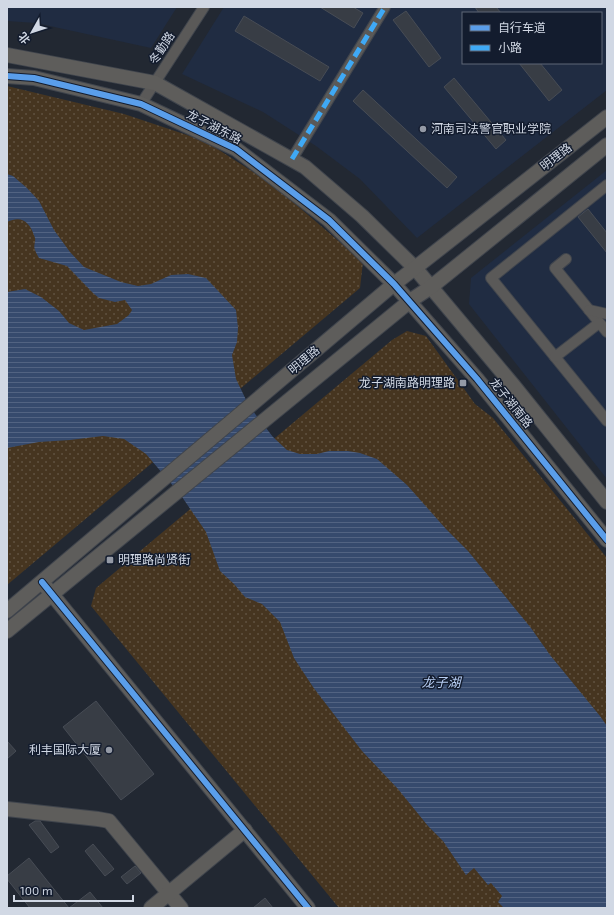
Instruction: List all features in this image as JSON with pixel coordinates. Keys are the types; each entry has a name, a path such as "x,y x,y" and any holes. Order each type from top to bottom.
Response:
{"street":[{"name":"冬勤路","path":"141,104 204,7"},
{"path":"292,159 385,7"},
{"name":"龙子湖东路","path":"7,55 155,83 305,167 362,216 415,268"},
{"name":"龙子湖东路","path":"7,76 34,78 141,104 236,149 329,220 394,284"},
{"name":"明理路","path":"7,611 394,284 607,117"},
{"name":"明理路","path":"7,631 410,302 431,287 607,145"},
{"path":"607,185 491,278 607,421"},
{"path":"566,258 555,268 607,332"},
{"name":"龙子湖南路","path":"415,268 513,385 607,502"},
{"name":"龙子湖南路","path":"394,284 478,379 607,540"},
{"path":"589,310 607,314"},
{"path":"555,357 599,323"},
{"path":"42,582 308,908"},
{"path":"7,810 109,821 181,908"},
{"path":"152,908 245,830"}],"shaded area":[{"path":"7,7 177,7 151,48 36,23 7,21"},
{"name":"河南司法警官职业学院","path":"224,7 607,7 607,90 417,238 360,179 316,146 263,112 182,74"},
{"path":"7,86 124,114 205,141 272,184 363,262 360,288 7,585"},
{"path":"607,170 607,479 469,304 471,278"},
{"path":"407,331 426,336 475,404 493,418 607,558 607,908 339,908 91,606 96,588 392,340"}],"water":[{"name":"龙子湖","path":"7,174 13,176 39,201 54,230 70,252 84,267 121,282 138,286 151,284 171,275 188,274 206,278 236,310 238,328 237,342 232,355 236,379 249,406 273,437 287,450 300,454 348,451 360,453 377,459 407,485 446,529 468,551 531,628 550,655 607,726 607,908 504,908 498,902 502,896 491,883 488,885 474,868 466,875 443,841 428,826 398,789 362,751 313,687 294,658 280,622 262,604 245,597 220,571 206,532 180,494 146,454 124,439 103,436 39,442 7,448 7,292 25,289 41,297 59,311 69,323 84,330 117,324 129,315 132,310 125,300 115,302 99,298 67,266 39,258 34,248 35,238 28,224 25,221 17,219 7,222"}],"building":[{"path":"320,7 353,7 363,13 354,28"},
{"path":"475,7 496,7 500,12 478,12"},
{"path":"406,11 441,58 429,67 393,20"},
{"path":"244,16 329,67 320,81 235,31"},
{"path":"520,64 541,64 562,90 549,101"},
{"path":"454,78 506,140 496,149 444,87"},
{"path":"363,90 457,177 447,188 353,101"},
{"path":"588,209 607,233 607,253 578,217"},
{"name":"利丰国际大厦","path":"96,701 154,774 121,800 63,727"},
{"path":"7,741 16,751 7,759"},
{"path":"35,821 40,821 59,847 51,853 29,825"},
{"path":"93,844 114,869 105,876 85,851"},
{"path":"29,858 69,908 30,908 7,879 7,876"},
{"path":"135,866 141,873 127,884 121,877"},
{"path":"90,892 103,908 69,908"},
{"path":"265,898 273,908 253,908"}],"marked path":[{"path":"292,159 385,7"}],"cycle path":[{"path":"7,76 34,78 141,104 236,149 329,220 394,284 477,379 607,540"},
{"path":"42,582 308,908"}],"place":[{"name":"河南司法警官职业学院","path":"423,129"},
{"name":"龙子湖南路明理路","path":"463,383"},
{"name":"明理路尚贤街","path":"110,560"},
{"name":"利丰国际大厦","path":"109,750"}]}
